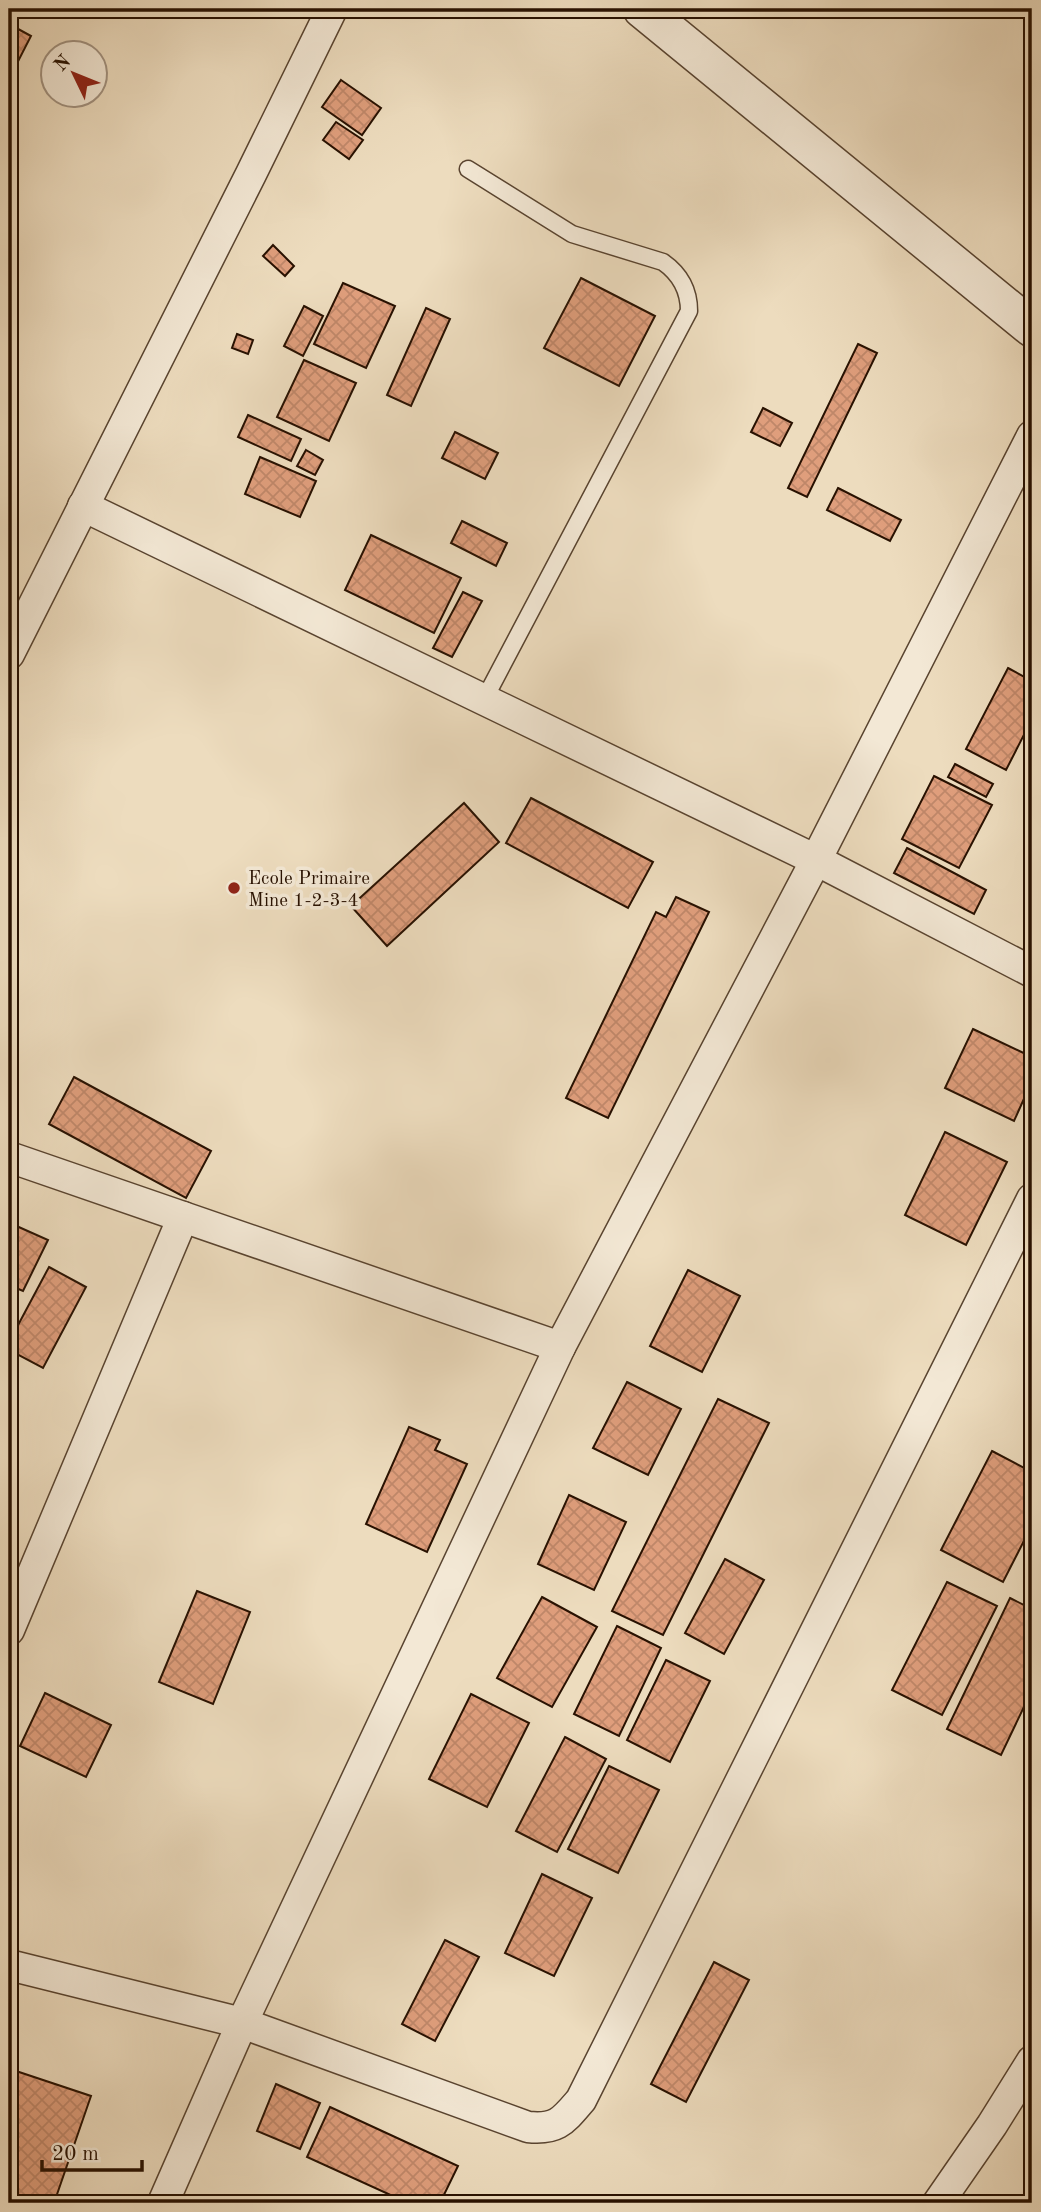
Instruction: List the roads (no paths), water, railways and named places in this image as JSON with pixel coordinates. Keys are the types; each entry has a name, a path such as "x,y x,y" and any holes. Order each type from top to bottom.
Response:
{"street":[{"path":"9,654 332,9"},
{"path":"642,9 1032,328"},
{"path":"163,2203 242,2023 560,1347 816,860 1032,436"},
{"path":"83,506 816,860 1032,972"},
{"path":"9,1157 560,1347"},
{"path":"9,1965 242,2023 528,2127 546,2129 565,2120 581,2100 1032,1199"},
{"path":"9,1630 183,1217"},
{"path":"938,2203 992,2125 1032,2060"}],"lane":[{"path":"468,169 572,234 663,262 676,271 689,295 689,311 485,700"}],"place":[{"name":"Ecole Primaire Mine 1-2-3-4","path":"234,888"}]}
